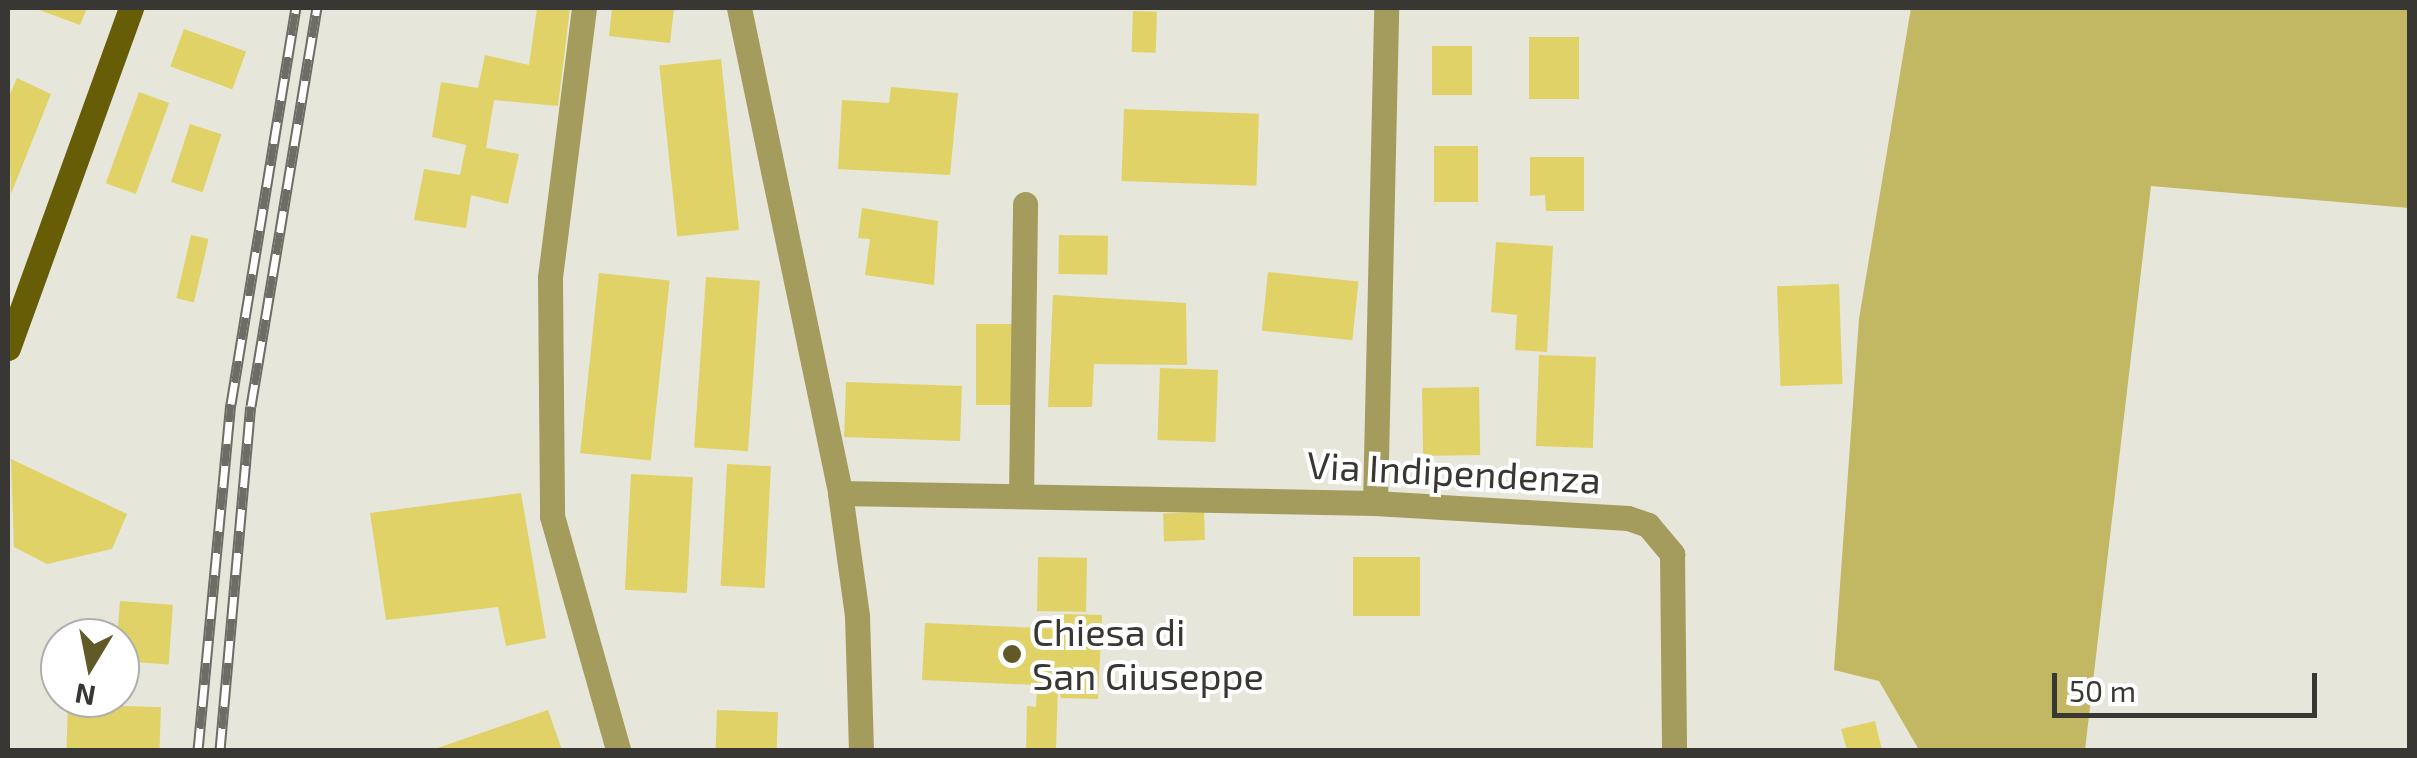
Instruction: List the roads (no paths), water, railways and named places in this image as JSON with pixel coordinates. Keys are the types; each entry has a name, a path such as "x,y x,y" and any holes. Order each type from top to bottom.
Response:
{"main road":[{"path":"8,348 131,8"}],"street":[{"path":"584,8 550,278 552,516 618,750"},
{"path":"739,8 840,492 857,616 861,750"},
{"path":"1374,503 1386,8"},
{"path":"1021,496 1025,204"},
{"name":"Via Indipendenza","path":"840,492 1374,503 1648,524 1672,554 1674,750"}],"railway":[{"path":"198,750 231,404 296,8"},
{"path":"220,750 251,406 317,8"}],"place":[{"name":"Chiesa di San Giuseppe","path":"1012,654"}]}
